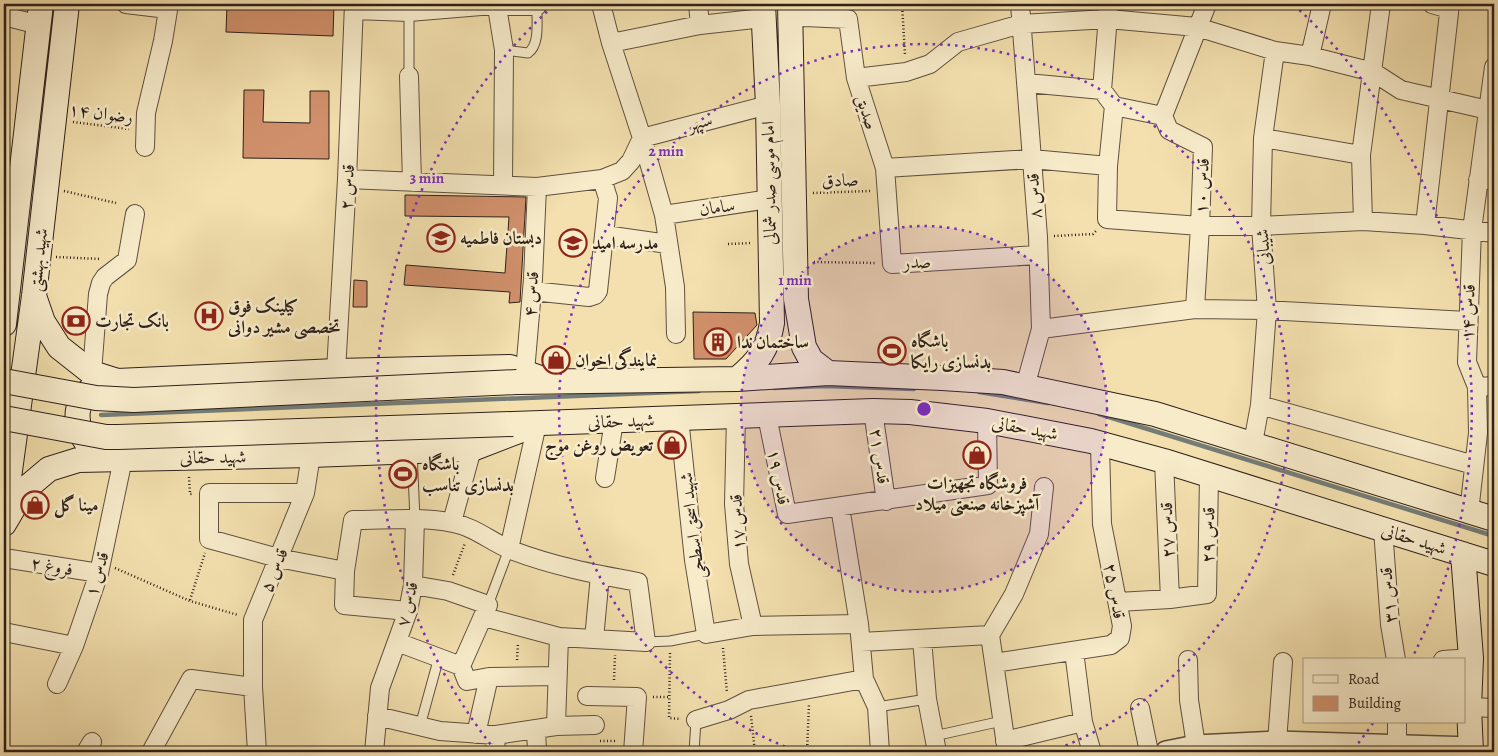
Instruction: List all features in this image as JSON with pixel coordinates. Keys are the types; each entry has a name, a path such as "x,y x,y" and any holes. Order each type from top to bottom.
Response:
{"main road":[{"name":"شهید بهشتی","path":"4,516 39,256 67,4"},
{"name":"امام موسی صدر شمالی","path":"737,379 753,367 763,353 770,339 772,323 768,105 763,11"},
{"name":"امام موسی صدر شمالی","path":"790,11 796,299 804,347 811,360 828,373"},
{"name":"شهید بهشتی","path":"4,324 40,14"},
{"path":"34,296 43,322 59,347 92,373 116,381"},
{"path":"772,323 783,328 791,328 800,321"},
{"path":"116,459 89,446 80,433 77,424 79,405 90,390 107,382 336,371 510,366 530,378"},
{"path":"4,381 96,398 134,400 530,378 737,379 828,373 1004,382 1155,414 1494,519"},
{"name":"شهید حقانی","path":"4,418 118,438 873,411 910,412 987,421 1049,432 1100,444 1164,461 1494,564"},
{"name":"شهید حقانی","path":"4,524 24,490 49,468 78,460 312,455 472,449 537,424"},
{"path":"1463,554 1471,658 1469,707 1472,750"}],"street":[{"path":"126,4 169,6 146,113 146,139"},
{"path":"601,4 611,43 642,138 664,215 675,287 676,334"},
{"path":"698,4 700,25"},
{"name":"قدس ۸","path":"1020,4 1038,237 1041,329 1024,387"},
{"path":"1108,12 1102,90 1114,106 1163,116 1207,4"},
{"path":"1310,56 1322,4"},
{"path":"1363,221 1361,155 1381,4"},
{"path":"1424,225 1449,7 1432,4"},
{"path":"354,7 409,12 481,6 537,5"},
{"name":"قدس ۲","path":"336,371 348,179 354,7"},
{"path":"497,7 504,50 503,185"},
{"path":"611,43 763,11"},
{"name":"صدیق","path":"790,11 805,17 848,19 856,78 885,168 892,264"},
{"path":"856,78 906,72 930,64 958,42 1021,24 1108,12 1197,27 1275,51 1310,56 1373,72 1401,90 1491,110"},
{"path":"4,16 40,14"},
{"name":"شیبانی","path":"1253,443 1260,405 1267,310 1261,226 1263,138 1275,51"},
{"name":"قدس ۱۴","path":"1469,512 1478,433 1486,387 1467,362 1467,321 1472,230 1486,180 1494,68"},
{"path":"409,76 412,182"},
{"path":"1027,83 1102,90"},
{"name":"سپهر","path":"642,138 768,105"},
{"path":"1114,106 1108,166 1107,219 1200,226 1261,226 1363,221 1424,225 1494,233"},
{"name":"قدس ۱۰","path":"1163,116 1169,130 1203,147 1195,309"},
{"path":"348,179 537,187 602,179 622,171 631,161 642,138"},
{"path":"1263,138 1361,155"},
{"path":"885,168 1032,159 1108,166"},
{"path":"532,292 589,297 595,295 598,291 608,198 602,179"},
{"name":"قدس ۴","path":"530,378 537,187"},
{"name":"سامان","path":"664,215 769,199"},
{"path":"92,373 98,294 105,277 127,260 135,214"},
{"path":"605,235 668,244"},
{"name":"صدر","path":"892,264 1038,255"},
{"path":"1041,329 1195,309 1267,310 1467,321"},
{"path":"1260,405 1474,465"},
{"name":"قدس ۲۱","path":"873,411 886,501"},
{"name":"قدس ۱۷","path":"736,416 735,514 739,564 753,626"},
{"name":"قدس ۱۹","path":"767,416 787,514 840,507"},
{"name":"شهید اسحق اسطحی","path":"680,418 694,560 714,633"},
{"path":"605,478 614,421"},
{"path":"880,752 877,707 864,679 860,633 840,507 988,485 987,421"},
{"path":"509,549 537,424"},
{"name":"قدس ۲۵","path":"994,663 1111,645 1120,638 1122,626 1102,524 1100,444"},
{"path":"452,522 472,449"},
{"name":"قدس ۵","path":"257,752 252,687 253,620 305,493 312,455"},
{"name":"قدس ۱","path":"57,684 74,646 101,568 116,459"},
{"name":"قدس ۲۷","path":"1164,461 1170,600"},
{"name":"قدس ۲۹","path":"1170,600 1207,594 1209,476"},
{"path":"1044,487 1039,534 1014,594 990,636 1006,747 1083,722"},
{"path":"305,493 209,494 209,539 278,558 346,571"},
{"path":"408,611 344,606 346,571 353,520 415,519 452,522 471,528 509,549 557,566 638,582 646,642 559,637 520,626 448,591 413,585"},
{"name":"قدس ۷","path":"374,752 380,688 408,611 413,585 415,519"},
{"name":"قدس ۳۱","path":"1383,530 1390,624 1396,658"},
{"name":"فروغ ۲","path":"4,558 101,568"},
{"path":"594,639 600,575"},
{"path":"1118,602 1170,600"},
{"path":"486,611 461,666 467,681 489,677 557,676"},
{"path":"714,633 753,626 922,639 990,636"},
{"path":"4,632 74,646"},
{"path":"556,726 559,637"},
{"path":"922,639 928,699 936,744"},
{"path":"397,642 461,666"},
{"path":"1074,651 1083,722 1092,752"},
{"path":"1466,658 1471,658"},
{"path":"1188,660 1190,700 1196,749"},
{"path":"1277,742 1283,662"},
{"path":"476,734 489,677"},
{"path":"151,752 191,679 252,687"},
{"path":"696,720 728,710 749,700 864,679"},
{"path":"587,696 637,697 633,747"},
{"path":"1469,707 1494,708"},
{"path":"1140,708 1149,752"},
{"path":"377,716 440,731 476,734 496,744 536,729 556,726 595,725"},
{"path":"1397,724 1397,749"},
{"path":"536,729 537,752"},
{"path":"1166,752 1277,742 1307,748 1472,750"}],"lane":[{"path":"504,50 528,53 533,50 536,42 537,5"},
{"path":"409,12 409,76"},
{"name":"قدس ۷","path":"412,451 415,519"},
{"path":"486,611 509,549"},
{"path":"646,642 670,641 714,633"},
{"path":"420,726 439,658"},
{"path":"877,707 928,699"},
{"path":"694,752 696,720"},
{"path":"936,744 1002,720"}],"path":[{"path":"902,4 906,72"},
{"name":"رضوان ۱۴","path":"54,120 146,139"},
{"path":"46,187 116,203"},
{"name":"صادق","path":"794,193 886,190"},
{"path":"1038,237 1093,234 1107,219"},
{"path":"728,244 771,242"},
{"path":"39,256 127,260"},
{"name":"صدر","path":"796,261 892,264"},
{"path":"189,458 190,494 209,494"},
{"path":"448,591 471,528"},
{"path":"190,600 209,539"},
{"path":"101,568 253,620"},
{"path":"516,676 520,626"},
{"path":"714,633 728,710"},
{"path":"613,696 616,640"},
{"path":"670,641 669,718 696,720"},
{"path":"807,752 810,689"},
{"path":"749,700 755,752"},
{"path":"595,725 594,740 633,747"}],"building":[{"path":"227,4 334,4 333,36 226,32"},
{"path":"244,90 264,90 263,122 310,123 310,91 329,91 329,159 243,158"},
{"path":"405,195 526,197 520,302 509,303 510,292 404,285 406,265 505,273 509,217 405,216"},
{"path":"354,280 367,281 367,307 353,307"},
{"name":"ساختمان ندا","path":"693,312 755,313 757,325 726,359 694,359"}],"waterway":[{"path":"774,388 825,386 914,389"},
{"path":"101,415 699,391"},
{"path":"979,392 1048,403"},
{"path":"1099,414 1494,536"}],"place":[{"name":"دبستان فاطمیه","path":"441,238"},
{"name":"مدرسه امید","path":"573,243"},
{"name":"کیلینک فوق تخصصی مشیر دوانی","path":"209,316"},
{"name":"بانک تجارت","path":"76,321"},
{"name":"ساختمان ندا","path":"718,342"},
{"name":"باشگاه بدنسازی رایکا","path":"892,351"},
{"name":"نمایندگی اخوان","path":"556,360"},
{"name":"تعویض روغن موج","path":"672,445"},
{"name":"فروشگاه تجهیزات آشپزخانه صنعتی میلاد","path":"977,455"},
{"name":"باشگاه بدنسازی تناسب","path":"403,474"},
{"name":"مینا گل","path":"35,505"}]}
